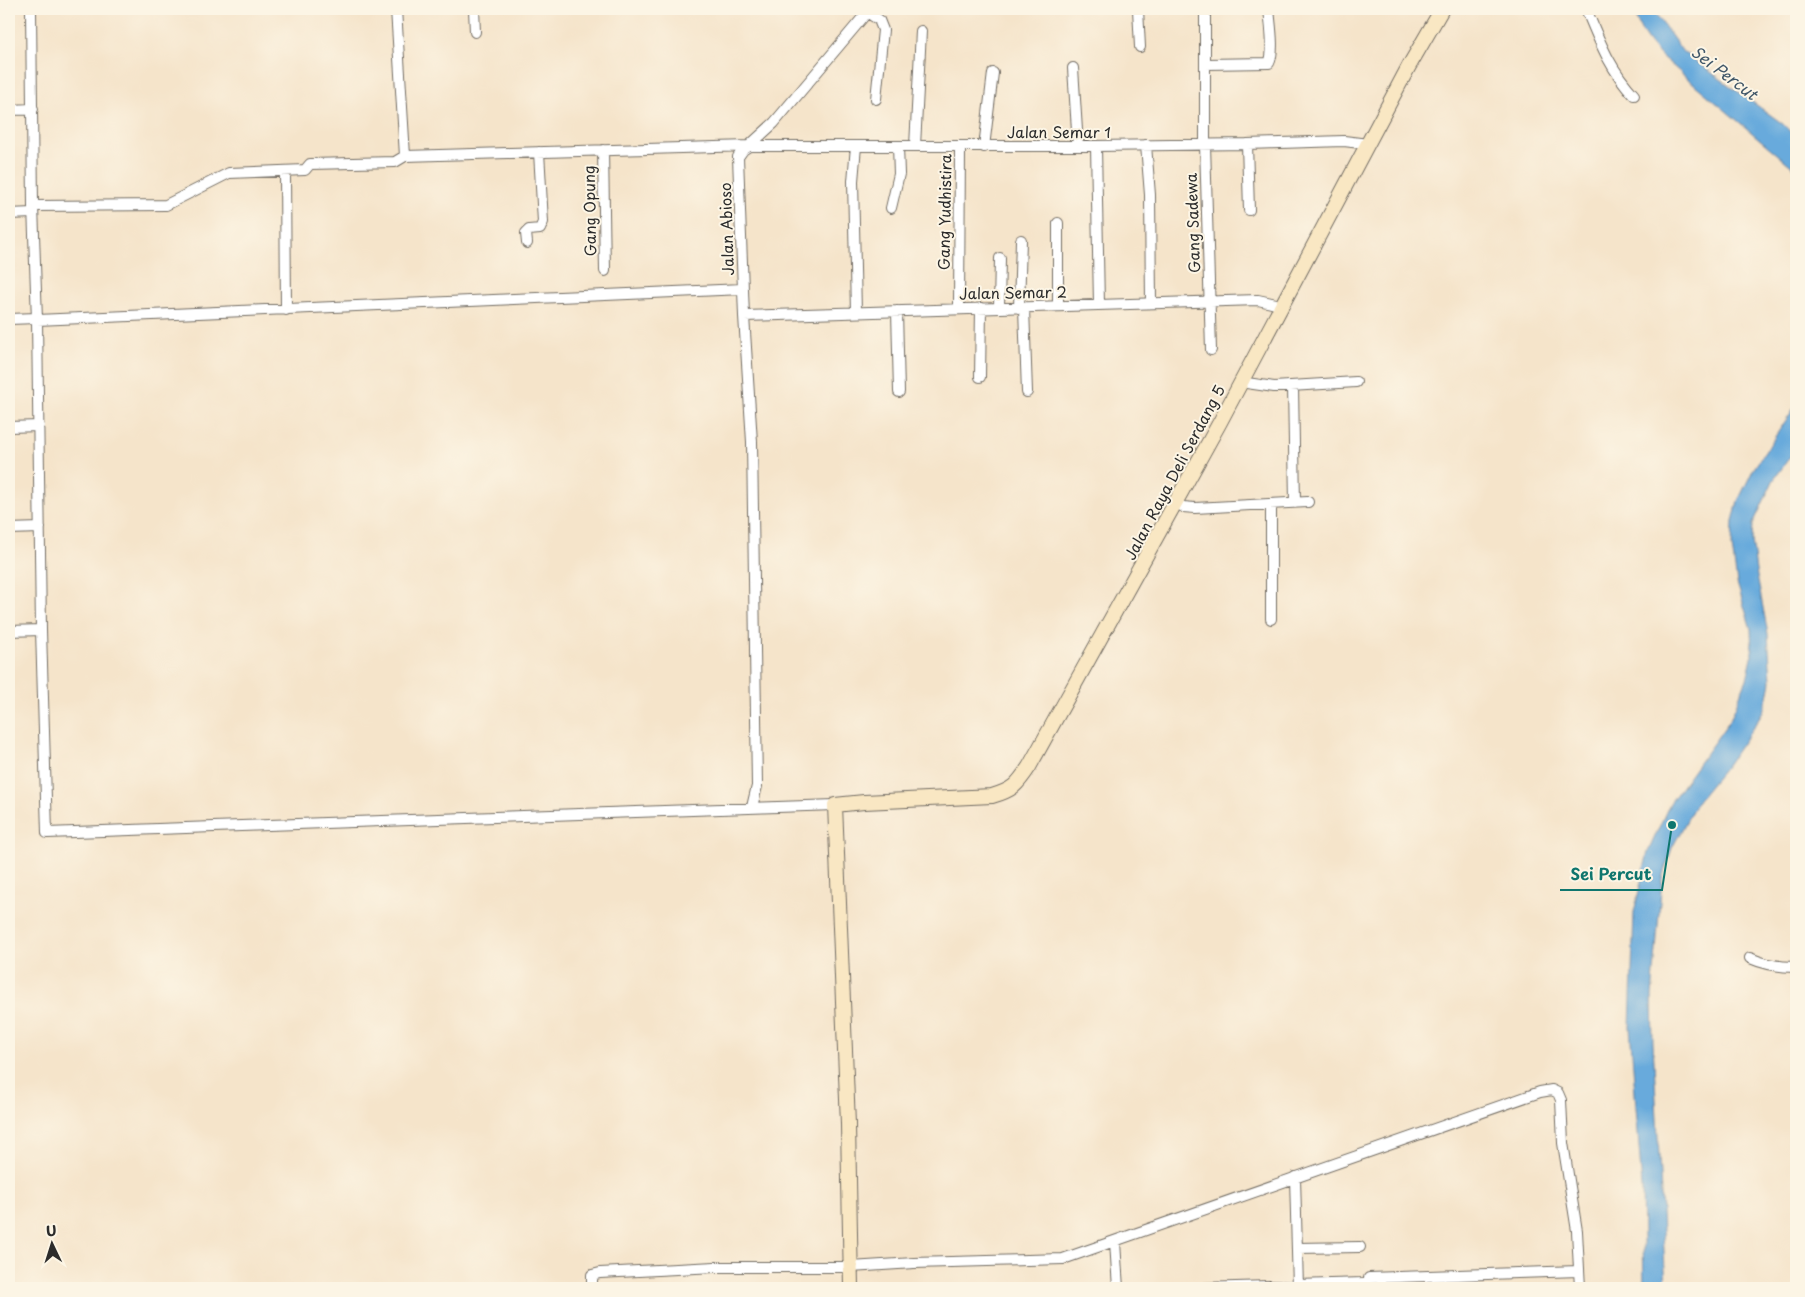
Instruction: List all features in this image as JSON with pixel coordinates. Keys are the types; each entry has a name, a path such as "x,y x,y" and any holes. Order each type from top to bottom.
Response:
{"street":[{"path":"31,9 41,630 47,833 835,805 848,1124 851,1288"},
{"path":"396,9 404,156"},
{"path":"474,9 475,32"},
{"path":"1138,9 1140,47"},
{"name":"Gang Sadewa","path":"1205,9 1205,144 1211,350"},
{"path":"1205,64 1269,63 1271,48 1269,9"},
{"name":"Jalan Raya Deli Serdang 5","path":"835,805 992,796 1015,787 1029,767 1176,502 1240,382 1276,304 1442,9"},
{"path":"1586,9 1606,58 1619,79 1634,95"},
{"path":"869,11 879,20 882,30 876,99"},
{"name":"Jalan Abioso","path":"752,807 757,786 752,442 744,316 738,157 742,150 757,146 774,122 869,11"},
{"path":"915,146 921,31"},
{"path":"1073,68 1078,146"},
{"path":"984,147 993,73"},
{"path":"9,110 33,109"},
{"name":"Jalan Semar 1","path":"9,214 33,209 163,205 229,173 305,170 310,164 395,162 404,156 757,146 984,147 1344,141 1366,143"},
{"path":"1248,144 1249,210"},
{"path":"1146,145 1150,195 1151,304"},
{"path":"856,146 853,180 856,312"},
{"path":"891,208 899,174 898,146"},
{"path":"1096,146 1099,305"},
{"name":"Gang Yudhistira","path":"959,308 960,147"},
{"name":"Gang Opung","path":"603,150 605,271"},
{"path":"527,243 527,231 540,228 543,222 539,152"},
{"path":"285,171 286,310"},
{"path":"1058,223 1058,306"},
{"path":"1020,240 1021,308 1027,392"},
{"path":"999,308 1000,258"},
{"path":"9,319 286,310 743,289"},
{"name":"Jalan Semar 2","path":"744,316 1258,300 1276,304"},
{"path":"980,377 981,308"},
{"path":"897,311 899,392"},
{"path":"1240,382 1274,387 1356,382"},
{"path":"1293,386 1295,502"},
{"path":"9,427 39,426"},
{"path":"1176,502 1183,507 1190,508 1308,502"},
{"path":"1271,504 1271,619"},
{"path":"9,529 40,528"},
{"path":"9,631 41,630"},
{"path":"1750,958 1765,965 1796,967"},
{"path":"592,1288 592,1278 595,1273 715,1267 851,1267 914,1263 1056,1260 1079,1255 1295,1177 1540,1092 1552,1090 1558,1093 1561,1100 1563,1143 1577,1231 1580,1288"},
{"path":"1295,1177 1298,1287"},
{"path":"1115,1242 1118,1288"},
{"path":"1297,1248 1360,1247"},
{"path":"1202,1288 1367,1286 1369,1278 1579,1271"}],"water":[{"name":"Sei Percut","path":"1633,9 1655,9 1655,13 1683,52 1783,124 1796,138 1796,170 1661,56 1644,34"},
{"path":"1796,405 1796,448 1773,481 1753,524 1752,540 1756,571 1768,634 1771,681 1768,697 1763,711 1754,726 1727,765 1696,803 1672,848 1662,878 1652,996 1666,1288 1644,1288 1642,1187 1630,1027 1634,912 1648,852 1670,803 1730,720 1747,679 1752,657 1751,629 1737,583 1732,547 1733,521 1738,501 1753,470"}],"place":[{"name":"Sei Percut","path":"1672,825"}]}
